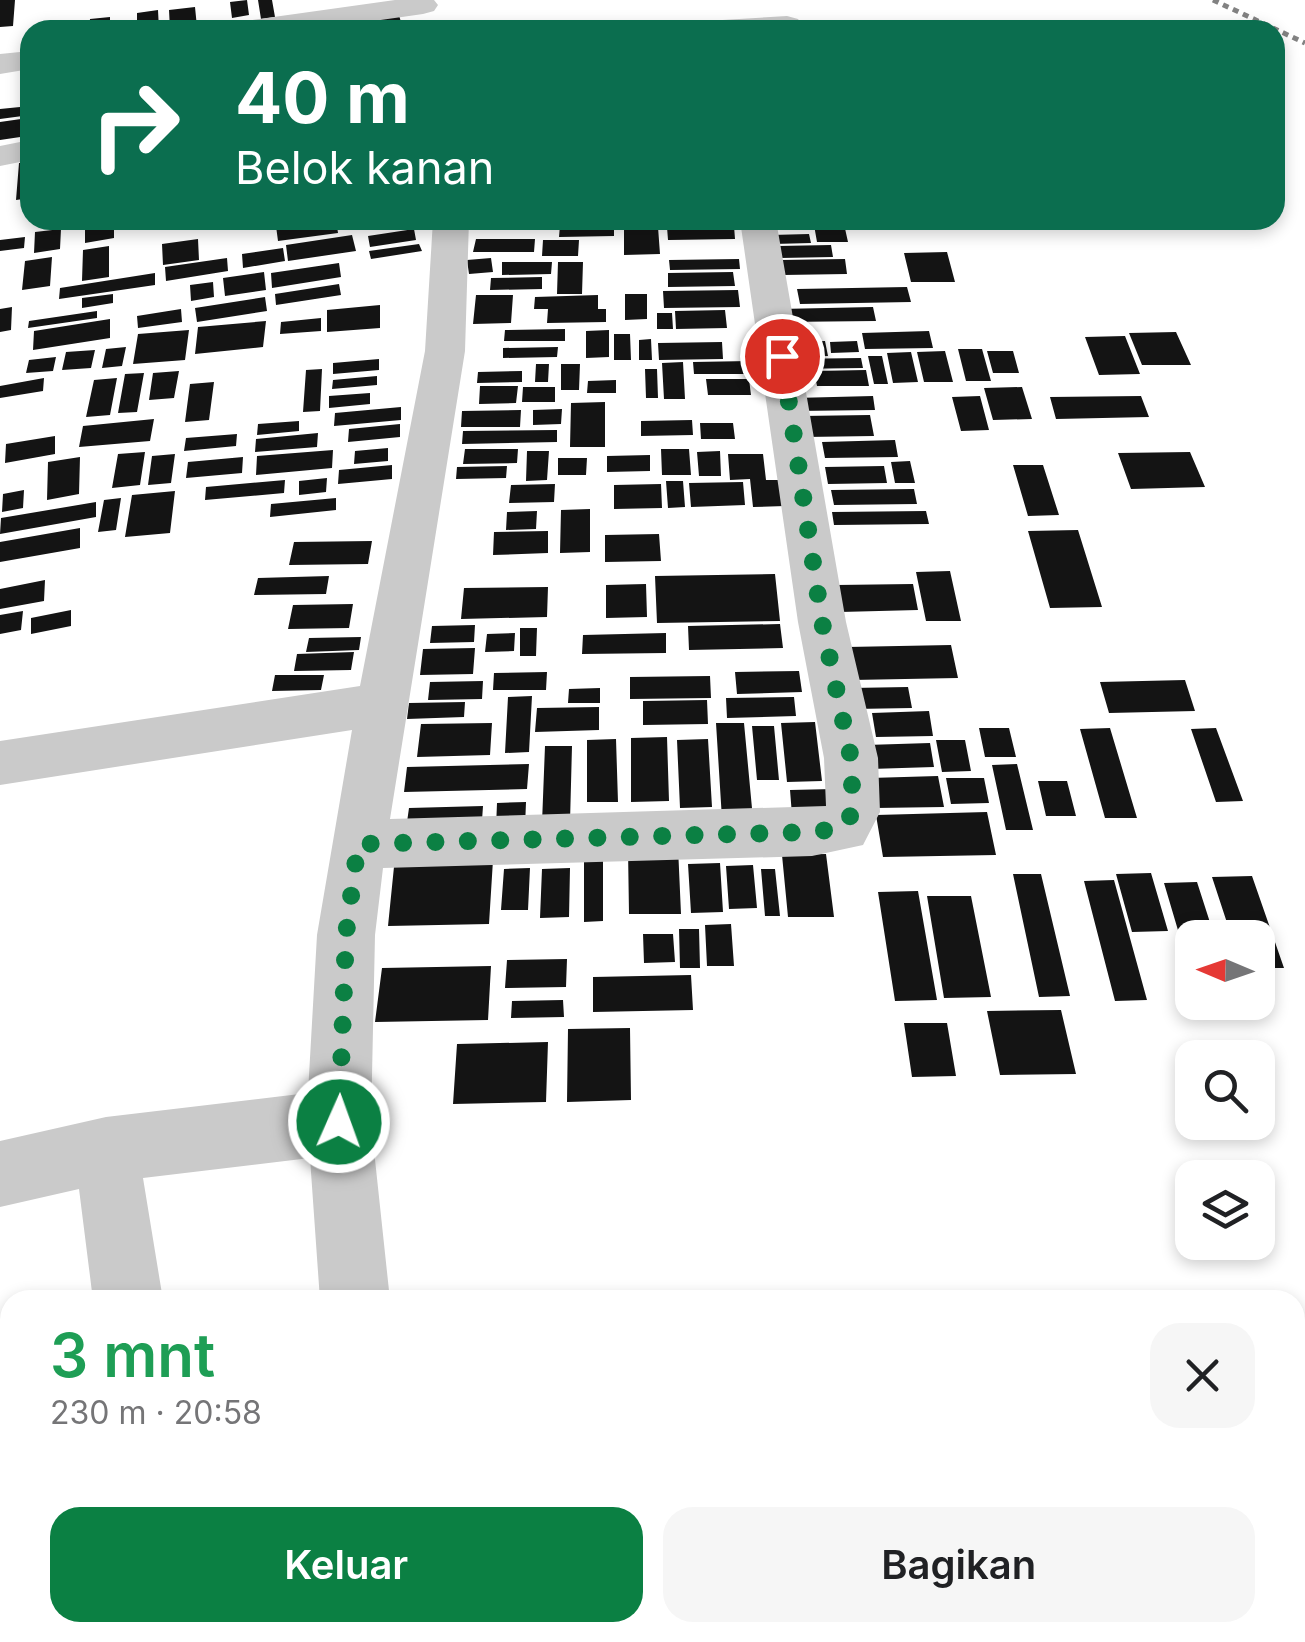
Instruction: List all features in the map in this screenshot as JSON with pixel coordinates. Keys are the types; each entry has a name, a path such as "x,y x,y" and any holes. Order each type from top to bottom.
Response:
{"street":[{"path":"345,20 425,12"},
{"path":"354,1290 339,1122 346,934 358,844 445,352 451,230"},
{"path":"358,844 812,832 842,828 853,812 851,758 822,622 760,230"},
{"path":"0,763 382,704"},
{"path":"0,1174 106,1150 339,1122"},
{"path":"106,1150 127,1290"}],"building":[{"path":"0,0 15,0 13,26 0,27"},
{"path":"247,0 249,15 232,18 230,2"},
{"path":"258,0 272,0 275,17 261,19"},
{"path":"195,7 196,20 170,20 169,10"},
{"path":"158,10 158,20 137,20 137,13"},
{"path":"398,12 400,20 334,20"},
{"path":"20,107 20,116 0,119 0,109"},
{"path":"20,119 20,137 0,140 0,122"},
{"path":"19,163 20,199 16,200"},
{"path":"61,230 60,249 34,253 35,232"},
{"path":"85,230 114,230 114,238 85,243"},
{"path":"277,230 338,230 338,233 278,241"},
{"path":"414,230 416,240 370,247 368,236"},
{"path":"560,230 614,230 614,236 559,237"},
{"path":"624,230 658,230 660,254 624,255"},
{"path":"667,230 734,230 735,239 668,240"},
{"path":"815,230 845,230 848,242 817,242"},
{"path":"809,234 811,243 773,244 771,235"},
{"path":"352,235 356,251 288,261 286,245"},
{"path":"25,237 24,248 0,251 0,240"},
{"path":"198,239 199,260 163,265 162,244"},
{"path":"476,239 535,239 534,252 473,252"},
{"path":"543,240 579,240 578,256 542,256"},
{"path":"419,244 422,251 371,259 369,251"},
{"path":"831,245 833,257 780,258 778,246"},
{"path":"109,246 109,277 82,281 83,250"},
{"path":"283,248 285,261 243,268 242,254"},
{"path":"947,252 955,282 911,282 904,253"},
{"path":"52,257 50,286 22,290 25,261"},
{"path":"227,258 228,271 166,281 165,267"},
{"path":"491,258 493,272 469,274 467,260"},
{"path":"739,259 740,269 670,270 669,260"},
{"path":"845,259 847,274 783,275 780,260"},
{"path":"502,262 552,262 551,274 502,275"},
{"path":"558,262 583,262 582,294 557,294"},
{"path":"339,263 341,277 272,288 271,273"},
{"path":"264,272 266,290 225,296 223,278"},
{"path":"733,272 735,286 668,287 668,273"},
{"path":"155,273 155,285 59,299 60,288"},
{"path":"542,277 542,289 490,290 491,278"},
{"path":"213,282 214,297 191,301 190,285"},
{"path":"339,284 341,295 276,305 275,294"},
{"path":"907,287 911,302 800,304 797,289"},
{"path":"738,290 740,307 664,308 663,291"},
{"path":"113,294 113,303 82,308 82,298"},
{"path":"625,294 647,294 647,319 625,320"},
{"path":"476,295 513,295 511,323 473,324"},
{"path":"598,295 598,309 606,309 606,322 547,323 548,309 534,309 535,297"},
{"path":"265,297 267,311 197,322 195,308"},
{"path":"380,305 380,328 327,332 327,310"},
{"path":"12,307 11,330 0,332 0,309"},
{"path":"873,307 876,321 782,322 780,309"},
{"path":"181,309 182,322 138,328 137,316"},
{"path":"725,310 727,328 676,329 675,311"},
{"path":"97,311 97,318 28,328 29,321"},
{"path":"657,313 672,313 673,329 657,329"},
{"path":"321,318 321,331 280,334 281,322"},
{"path":"110,319 110,338 33,350 34,331"},
{"path":"266,321 263,347 195,354 198,327"},
{"path":"565,329 565,341 504,341 505,330"},
{"path":"189,330 185,360 133,364 138,334"},
{"path":"609,330 609,357 586,358 586,331"},
{"path":"929,331 933,348 865,349 862,333"},
{"path":"1176,332 1191,365 1142,365 1129,333"},
{"path":"614,334 630,334 631,360 614,360"},
{"path":"1125,336 1140,374 1099,375 1085,337"},
{"path":"651,339 652,360 639,360 639,340"},
{"path":"825,341 828,356 790,357 787,342"},
{"path":"857,341 859,352 831,353 830,342"},
{"path":"722,342 723,359 659,360 658,343"},
{"path":"126,347 122,366 102,368 106,349"},
{"path":"558,347 557,357 503,358 503,348"},
{"path":"958,349 982,349 991,381 966,381"},
{"path":"95,350 91,368 62,370 66,352"},
{"path":"945,351 953,382 924,382 917,352"},
{"path":"987,351 1013,351 1019,373 993,373"},
{"path":"911,352 918,382 893,383 887,353"},
{"path":"868,356 882,356 888,384 874,384"},
{"path":"56,357 53,371 26,373 29,360"},
{"path":"861,358 863,368 790,369 789,359"},
{"path":"379,359 379,370 333,374 333,363"},
{"path":"750,361 752,374 694,374 693,362"},
{"path":"683,362 685,399 664,399 662,363"},
{"path":"536,364 549,364 548,382 535,382"},
{"path":"561,364 580,364 579,390 561,390"},
{"path":"322,369 320,411 303,412 306,370"},
{"path":"645,369 657,369 658,398 646,398"},
{"path":"866,370 869,386 817,386 814,371"},
{"path":"179,371 174,398 149,400 153,373"},
{"path":"522,371 522,382 477,383 478,372"},
{"path":"144,373 137,412 118,413 125,374"},
{"path":"377,376 377,385 332,389 333,380"},
{"path":"44,378 43,391 0,398 0,386"},
{"path":"117,378 110,415 86,417 94,380"},
{"path":"706,379 749,379 751,395 708,395"},
{"path":"616,380 616,393 587,393 588,381"},
{"path":"214,382 209,420 185,422 190,384"},
{"path":"480,386 518,386 516,403 479,404"},
{"path":"523,387 555,387 555,402 522,402"},
{"path":"1022,387 1032,419 993,420 984,388"},
{"path":"370,393 370,404 329,408 329,396"},
{"path":"873,396 875,410 796,411 794,398"},
{"path":"980,396 989,430 961,431 952,397"},
{"path":"1141,396 1149,417 1056,419 1050,397"},
{"path":"605,402 605,447 570,447 571,403"},
{"path":"401,407 401,420 334,426 335,413"},
{"path":"562,409 561,424 533,425 533,410"},
{"path":"521,410 520,427 461,427 462,411"},
{"path":"870,415 874,436 805,437 802,416"},
{"path":"154,419 150,441 79,447 83,426"},
{"path":"692,420 693,435 641,436 641,421"},
{"path":"299,421 299,431 257,435 258,424"},
{"path":"700,423 733,423 735,439 701,439"},
{"path":"400,424 400,437 348,442 349,429"},
{"path":"557,430 557,442 462,444 463,431"},
{"path":"318,433 317,447 255,452 256,439"},
{"path":"237,434 236,446 184,451 186,438"},
{"path":"55,436 55,454 5,463 6,444"},
{"path":"895,440 898,457 825,458 822,442"},
{"path":"388,448 388,461 354,464 355,451"},
{"path":"465,449 518,449 517,463 463,464"},
{"path":"661,449 689,449 691,475 662,475"},
{"path":"333,450 332,468 256,475 257,456"},
{"path":"527,451 549,451 547,480 526,481"},
{"path":"720,451 721,476 699,476 697,452"},
{"path":"145,452 140,485 112,488 118,454"},
{"path":"1190,452 1205,487 1131,489 1118,453"},
{"path":"175,454 171,483 148,485 152,456"},
{"path":"728,454 763,454 766,480 782,480 785,506 753,507 750,479 730,480"},
{"path":"650,455 650,471 607,472 607,456"},
{"path":"80,457 79,494 47,500 48,462"},
{"path":"243,457 242,473 186,478 188,462"},
{"path":"558,458 587,458 586,475 558,475"},
{"path":"910,461 915,483 895,483 891,462"},
{"path":"392,465 392,479 338,484 339,470"},
{"path":"1013,465 1043,465 1059,515 1028,516"},
{"path":"507,466 506,478 456,479 457,467"},
{"path":"884,466 887,483 828,484 825,467"},
{"path":"327,478 326,492 299,495 299,481"},
{"path":"285,480 284,493 205,500 206,487"},
{"path":"666,481 683,481 685,507 668,508"},
{"path":"743,482 745,505 691,507 689,483"},
{"path":"555,484 554,502 509,503 511,485"},
{"path":"661,484 662,508 614,509 614,485"},
{"path":"914,489 917,504 834,505 831,490"},
{"path":"24,490 23,508 2,512 3,494"},
{"path":"175,491 170,533 125,537 132,495"},
{"path":"121,498 116,530 98,532 104,500"},
{"path":"336,498 336,510 270,517 271,504"},
{"path":"96,502 96,517 0,534 1,518"},
{"path":"590,509 590,552 560,553 561,510"},
{"path":"537,511 536,529 506,530 507,512"},
{"path":"926,511 929,524 834,525 832,512"},
{"path":"80,528 80,548 0,562 0,542"},
{"path":"1078,530 1102,607 1050,608 1028,531"},
{"path":"548,531 548,553 493,555 494,532"},
{"path":"659,534 661,561 605,562 605,535"},
{"path":"372,541 368,564 289,565 294,542"},
{"path":"950,571 961,621 926,621 916,572"},
{"path":"775,574 780,621 657,623 655,576"},
{"path":"329,576 326,594 254,595 258,578"},
{"path":"45,580 44,601 0,609 0,589"},
{"path":"646,584 647,617 606,618 606,585"},
{"path":"913,584 918,610 840,612 836,585"},
{"path":"548,587 547,617 461,619 464,588"},
{"path":"353,604 349,628 288,629 293,605"},
{"path":"71,610 71,626 31,634 31,618"},
{"path":"23,611 21,630 0,634 0,615"},
{"path":"780,624 783,648 689,650 688,626"},
{"path":"475,625 474,642 430,643 432,626"},
{"path":"520,628 537,628 536,656 520,656"},
{"path":"515,633 514,651 485,652 487,634"},
{"path":"666,633 666,653 582,654 583,635"},
{"path":"361,637 359,650 306,652 309,638"},
{"path":"951,645 958,678 852,680 847,647"},
{"path":"475,648 473,674 420,675 423,649"},
{"path":"354,652 351,670 294,671 297,654"},
{"path":"799,671 802,692 737,694 735,672"},
{"path":"547,672 546,690 493,690 494,673"},
{"path":"275,675 324,675 321,690 272,691"},
{"path":"710,676 711,698 630,699 630,677"},
{"path":"1185,680 1195,711 1109,713 1100,682"},
{"path":"483,681 482,699 428,700 430,682"},
{"path":"908,687 912,708 854,709 851,688"},
{"path":"600,688 600,703 568,703 569,689"},
{"path":"532,696 529,752 505,753 508,697"},
{"path":"794,697 796,716 727,718 726,698"},
{"path":"707,700 708,724 643,725 643,701"},
{"path":"465,702 464,717 407,719 409,703"},
{"path":"599,707 599,730 535,732 537,708"},
{"path":"929,711 933,736 876,737 872,713"},
{"path":"815,722 822,781 787,782 781,723"},
{"path":"492,723 490,755 417,757 421,724"},
{"path":"716,723 744,723 753,819 722,819"},
{"path":"752,726 774,726 779,780 757,780"},
{"path":"979,728 1009,728 1016,757 985,757"},
{"path":"1110,728 1137,818 1105,818 1080,729"},
{"path":"1216,728 1243,801 1216,802 1191,729"},
{"path":"667,737 669,801 631,802 631,738"},
{"path":"616,739 618,802 587,802 587,740"},
{"path":"708,739 712,807 680,808 677,740"},
{"path":"936,740 965,740 971,771 942,772"},
{"path":"930,743 934,767 870,769 866,745"},
{"path":"545,746 572,746 570,822 542,823"},
{"path":"529,764 527,789 404,792 407,767"},
{"path":"1017,764 1033,830 1006,830 992,765"},
{"path":"938,776 944,807 875,808 870,778"},
{"path":"946,778 984,778 989,803 951,804"},
{"path":"1038,781 1067,781 1076,816 1046,816"},
{"path":"833,789 837,814 792,815 790,790"},
{"path":"526,802 525,827 496,828 497,803"},
{"path":"483,806 481,835 405,836 409,808"},
{"path":"987,812 996,855 883,857 876,815"},
{"path":"494,844 489,924 388,926 396,847"},
{"path":"678,847 681,914 629,914 628,849"},
{"path":"826,854 834,917 788,917 782,855"},
{"path":"603,859 603,921 584,922 584,860"},
{"path":"720,863 723,912 691,913 688,864"},
{"path":"753,865 757,908 729,909 726,866"},
{"path":"530,868 528,910 501,910 504,869"},
{"path":"570,868 569,917 540,918 542,869"},
{"path":"761,869 775,869 780,916 765,916"},
{"path":"1151,873 1168,931 1132,932 1116,874"},
{"path":"1013,874 1041,874 1070,996 1039,997"},
{"path":"1252,876 1267,920 1226,920 1212,877"},
{"path":"1114,880 1147,1000 1115,1001 1084,881"},
{"path":"1197,882 1209,920 1175,920 1164,883"},
{"path":"918,891 937,1000 895,1001 878,892"},
{"path":"927,896 971,896 991,997 944,998"},
{"path":"731,924 734,966 707,966 705,925"},
{"path":"679,929 699,929 700,968 680,968"},
{"path":"643,934 673,934 675,962 644,963"},
{"path":"1275,942 1284,968 1275,968"},
{"path":"567,959 566,987 505,988 507,960"},
{"path":"491,966 488,1020 375,1022 382,968"},
{"path":"691,975 693,1010 593,1012 593,977"},
{"path":"563,1000 564,1017 511,1018 512,1001"},
{"path":"1061,1010 1076,1074 1000,1075 987,1011"},
{"path":"904,1023 947,1023 956,1076 912,1077"},
{"path":"630,1028 631,1100 567,1102 568,1029"},
{"path":"548,1042 546,1102 453,1104 457,1044"}],"railway":[{"path":"1213,0 1256,20"},
{"path":"1285,34 1305,43"}],"route":[{"path":"339,1122 346,934 358,844 812,832 842,828 853,812 851,758 822,622 782,356"}]}
